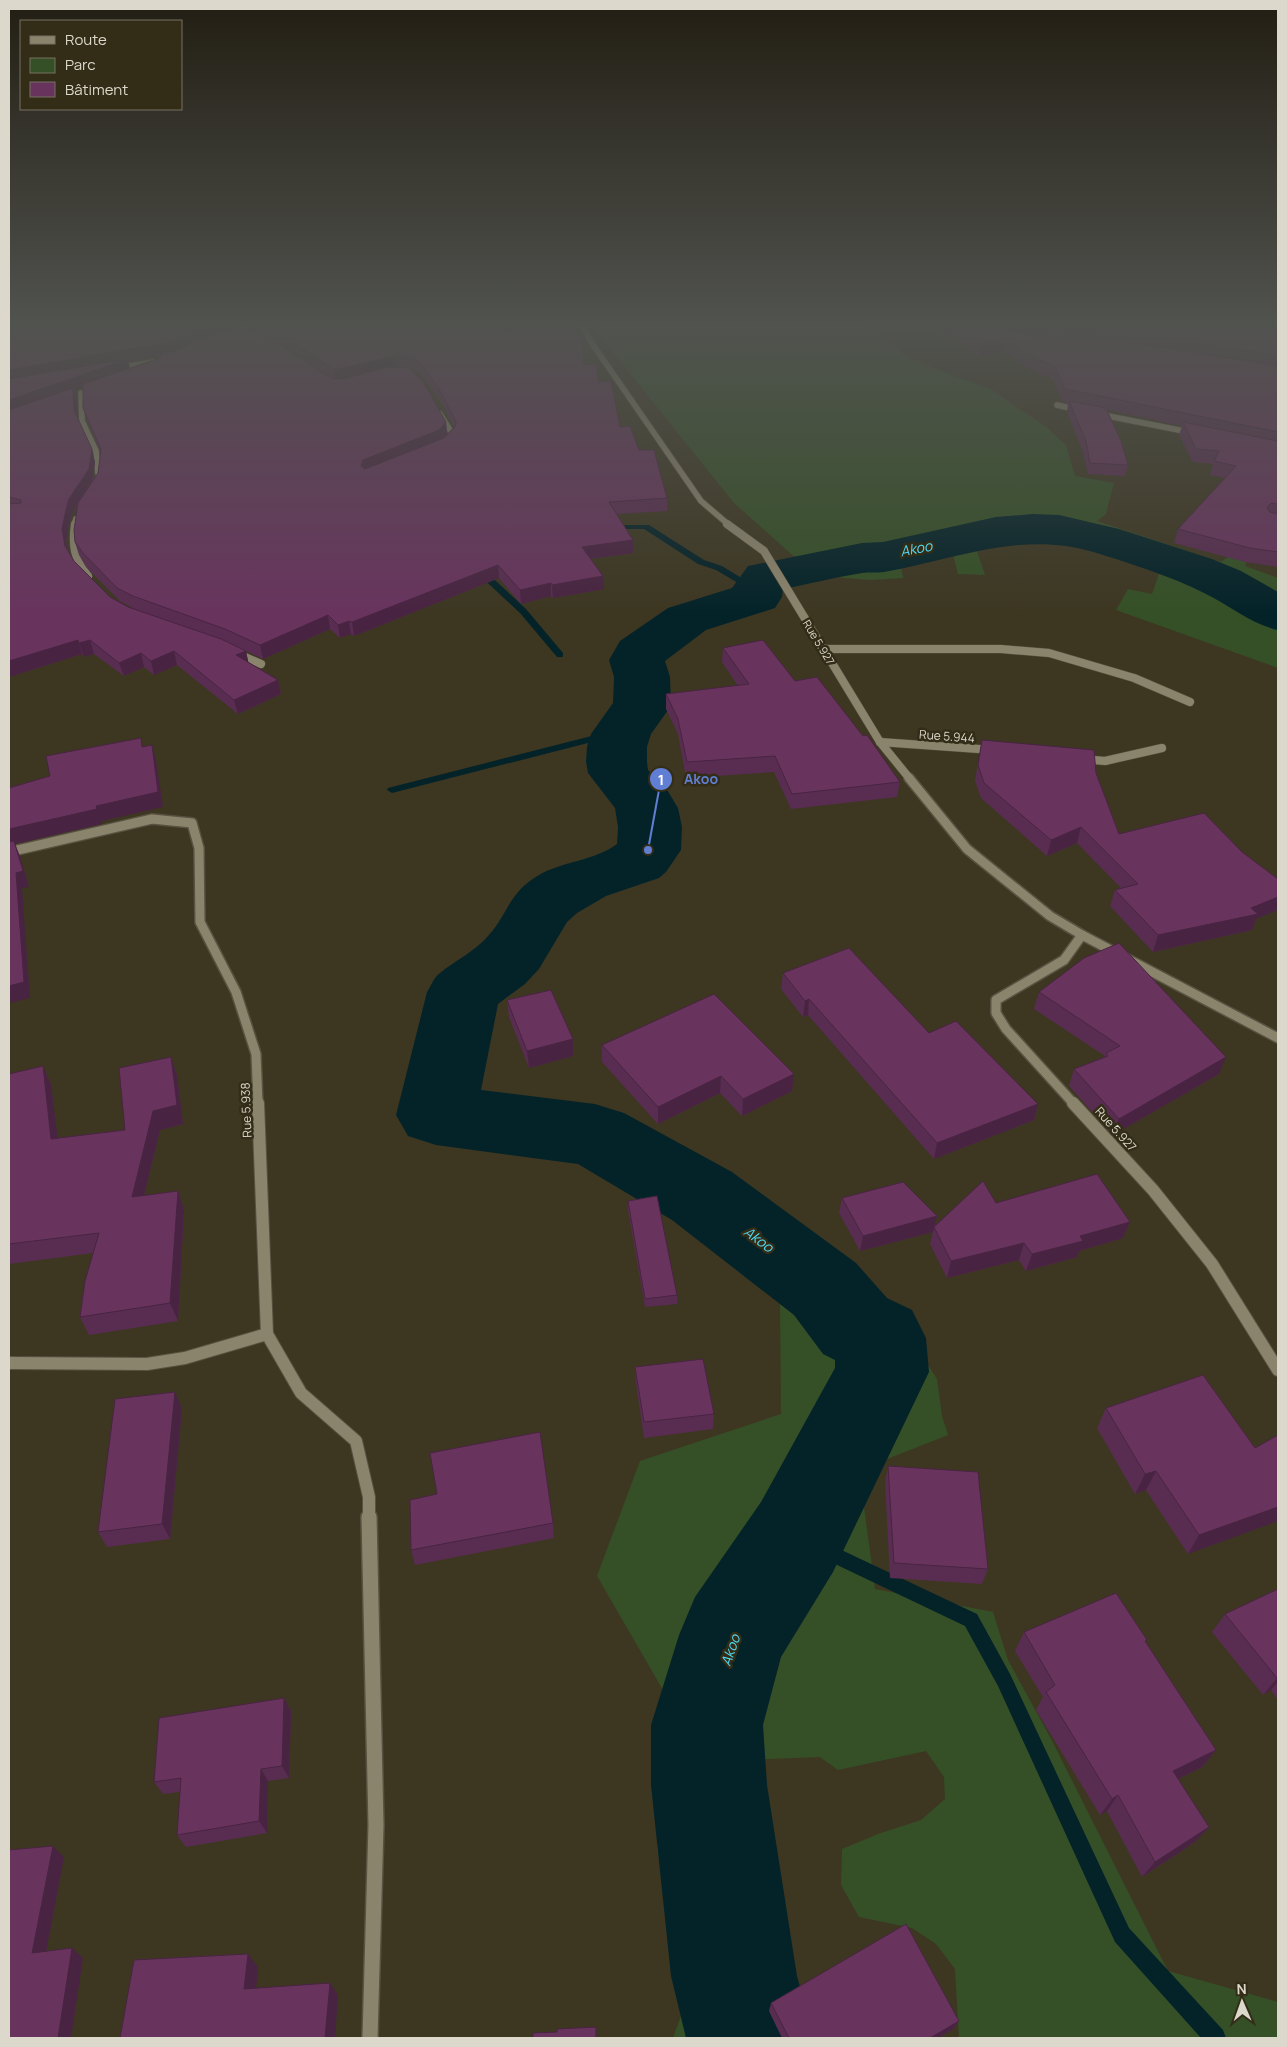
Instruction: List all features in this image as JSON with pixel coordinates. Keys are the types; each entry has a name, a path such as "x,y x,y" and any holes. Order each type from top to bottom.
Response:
{"street":[{"path":"82,421 100,461 97,483"},
{"path":"444,421 452,435 452,439 444,446"},
{"name":"Rue 5.927","path":"645,421 700,501 714,514 764,551 880,742 966,849 1050,916 1082,935 1278,1038"},
{"path":"1132,421 1201,435"},
{"path":"77,514 72,542 74,556 82,570 94,582"},
{"path":"226,648 261,664"},
{"path":"824,649 1001,649 1049,653 1134,678 1190,702"},
{"name":"Rue 5.944","path":"880,742 999,751"},
{"path":"1076,758 1105,761 1162,748"},
{"name":"Rue 5.938","path":"9,852 152,819 192,823 199,848 200,922 236,992 256,1054 267,1334"},
{"name":"Rue 5.927","path":"1082,935 1064,960 996,1000 996,1013 1006,1029 1159,1197 1212,1264 1278,1370"},
{"path":"9,1363 146,1364 185,1358 267,1334 301,1393 356,1441 369,1497 376,1825 370,2038"}],"green space":[{"path":"668,421 1037,421 1066,445 1075,476 1114,483 1106,514 1097,521 1221,562 1232,554 1248,559 1245,566 1278,578 1278,668 1116,610 1128,589 1152,594 1162,565 1095,549 1088,538 1029,535 975,545 985,575 958,574 953,554 900,559 903,578 870,580 834,577 816,573 799,561 734,503"},
{"path":"879,1291 937,1379 942,1416 948,1435 859,1470 875,1589 993,1612 1008,1660 1051,1739 1168,1971 1278,2002 1278,2038 959,2038 955,1969 936,1944 912,1928 859,1917 841,1885 842,1849 878,1834 921,1820 945,1799 944,1777 926,1751 838,1770 820,1757 745,1760 743,1829 753,1902 757,1983 764,2030 768,2038 673,2038 689,1994 657,1849 672,1725 663,1690 597,1576 640,1461 781,1414 780,1297"}],"building":[{"path":"9,421 79,421 92,449 89,469 69,499 62,529 65,546 74,561 110,597 128,607 221,639 246,651 236,655 278,680 234,700 174,651 151,661 141,653 119,663 90,640 79,643 78,640 9,661 9,504 21,503 21,500 9,497"},
{"path":"88,421 445,421 446,422 439,430 363,460 361,466 365,469 444,438 456,425 456,421 619,421 620,427 630,426 639,450 654,450 667,498 609,502 633,540 582,547 603,576 552,585 551,583 520,590 498,565 352,622 349,621 338,625 328,615 260,645 225,629 133,596 117,588 83,553 75,542 74,530 78,503 98,473 101,449"},
{"path":"1077,421 1112,421 1121,441 1128,465 1090,463 1086,441"},
{"path":"1221,421 1278,421 1278,432"},
{"path":"1183,422 1278,441 1278,504 1271,503 1267,508 1270,512 1278,514 1278,552 1250,548 1178,529 1236,466 1214,461 1219,451 1196,449"},
{"path":"763,640 795,681 817,677 863,736 867,735 900,782 792,794 775,756 687,762 678,719 666,694 749,684 723,648"},
{"path":"141,738 142,747 152,745 158,792 96,806 97,809 9,829 9,788 50,776 46,756"},
{"path":"982,740 1094,750 1096,773 1119,834 1204,813 1242,852 1278,879 1278,897 1251,908 1258,914 1158,935 1115,890 1138,884 1081,827 1051,840 984,783 978,765"},
{"path":"14,841 23,871 16,873 24,982 9,986 9,842"},
{"path":"1119,943 1226,1057 1119,1119 1074,1069 1108,1056 1106,1053 1120,1046 1039,992 1084,958"},
{"path":"849,948 929,1033 956,1021 1038,1104 937,1143 809,999 805,1001 783,973"},
{"path":"551,990 573,1039 527,1051 507,1000"},
{"path":"714,994 794,1074 743,1099 721,1076 658,1107 602,1045"},
{"path":"171,1057 177,1105 153,1111 132,1197 178,1191 170,1303 80,1317 85,1281 99,1233 9,1244 9,1074 43,1066 51,1139 125,1130 119,1068"},
{"path":"1097,1174 1130,1222 1080,1236 1083,1241 1032,1254 1024,1243 951,1261 934,1227 983,1181 996,1203"},
{"path":"903,1182 937,1216 863,1236 842,1198"},
{"path":"657,1196 677,1295 645,1299 628,1201"},
{"path":"703,1359 714,1414 644,1422 635,1367"},
{"path":"1203,1375 1255,1448 1278,1435 1278,1507 1199,1535 1156,1471 1145,1474 1106,1408"},
{"path":"175,1392 162,1524 98,1532 115,1399"},
{"path":"540,1432 553,1523 411,1550 410,1500 437,1494 430,1453"},
{"path":"888,1466 978,1472 988,1569 894,1563"},
{"path":"1278,1589 1278,1677 1277,1678 1225,1614"},
{"path":"1116,1593 1216,1750 1173,1771 1209,1827 1155,1862 1118,1795 1112,1799 1046,1692 1055,1685 1024,1632"},
{"path":"284,1698 282,1766 261,1769 259,1821 177,1835 181,1778 154,1782 159,1718"},
{"path":"53,1846 32,1953 72,1948 58,2038 9,2038 9,1850"},
{"path":"906,1924 959,2021 930,2038 789,2038 771,2003"},
{"path":"248,1954 244,1989 330,1983 325,2038 120,2038 134,1960"},
{"path":"596,2027 596,2038 533,2038 533,2033 557,2032 557,2029"}],"waterway":[{"path":"607,527 646,527 701,562 719,568 746,584 758,586"},
{"name":"Akoo","path":"750,2038 734,1976 709,1785 707,1725 733,1635 797,1537 882,1372 880,1338 855,1326 825,1289 702,1196 595,1135 436,1115 464,992 510,957 539,910 552,897 574,884 626,867 643,857 650,844 649,816 643,801 619,773 616,757 618,740 627,722 642,706 642,677 637,660 640,653 687,619 756,597 758,586 766,577 862,558 883,557 996,532 1033,529 1059,530 1102,539 1194,570 1223,582 1278,614"},
{"path":"479,570 523,611 560,655"},
{"path":"392,790 623,731"},
{"path":"797,1537 971,1620 1004,1680 1122,1935 1215,2038"}],"place":[{"name":"Akoo","path":"648,850"}]}
